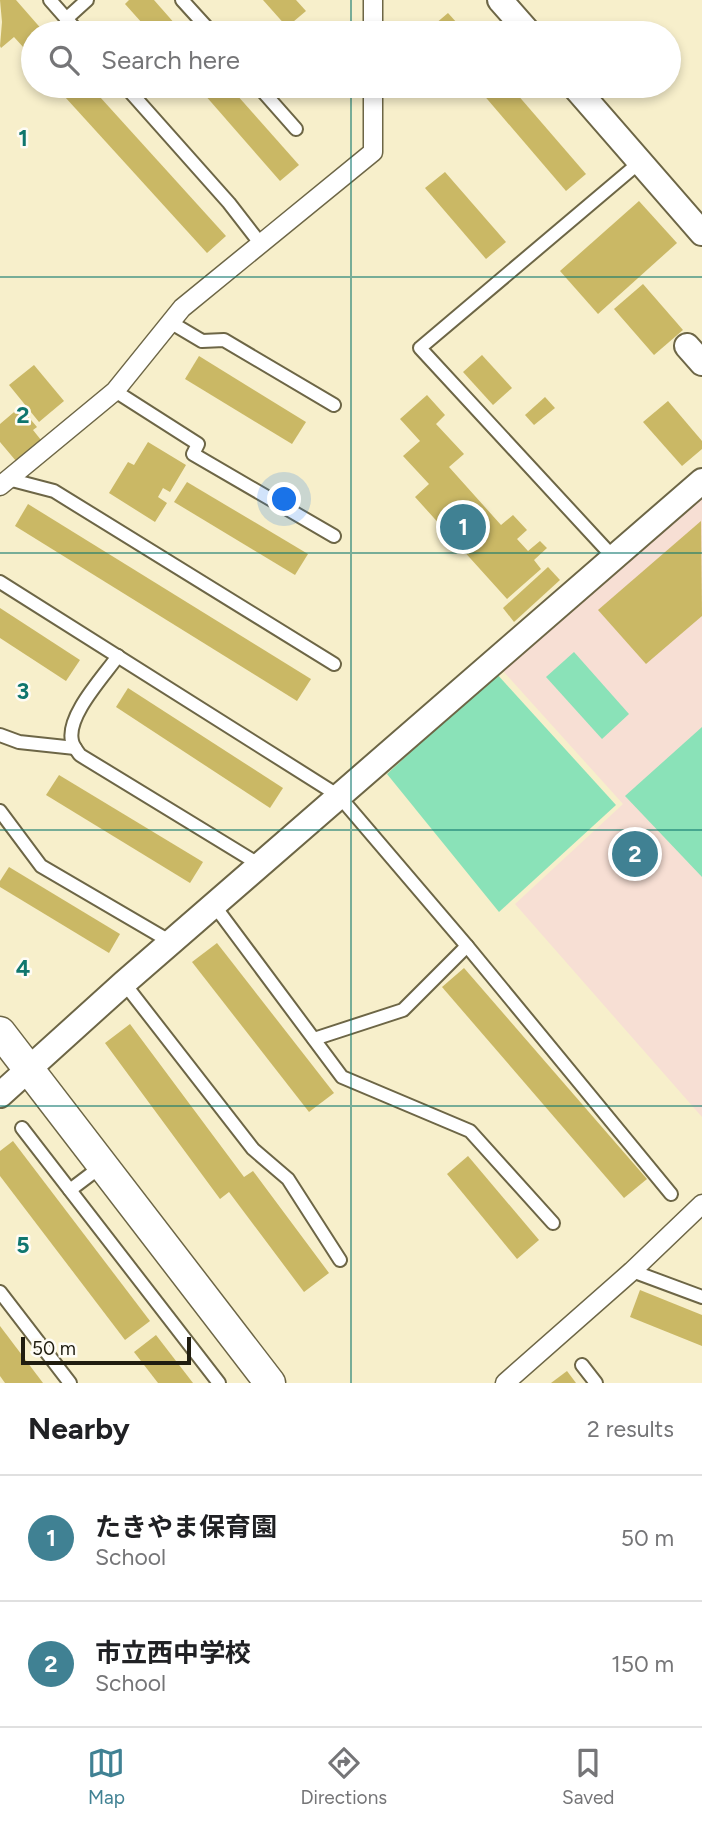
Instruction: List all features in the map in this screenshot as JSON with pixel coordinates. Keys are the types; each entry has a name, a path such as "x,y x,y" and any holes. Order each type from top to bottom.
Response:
{"street":[{"path":"373,0 373,21"},
{"path":"500,0 518,21"},
{"path":"4,482 115,391 182,308 373,152 373,98"},
{"path":"584,98 702,233"},
{"path":"0,1095 124,983 702,481"},
{"path":"0,1032 271,1383"},
{"path":"505,1383 632,1271 702,1204"}],"lane":[{"path":"50,0 66,19 87,0"},
{"path":"182,0 201,21"},
{"path":"136,98 229,203 260,243"},
{"path":"269,98 296,129"},
{"path":"614,558 420,348 639,162"},
{"path":"170,322 202,341 224,340 334,405"},
{"path":"115,391 198,444 193,454 334,536"},
{"path":"4,482 54,491 334,664"},
{"path":"0,582 339,796 467,946 671,1194"},
{"path":"118,656 78,713 72,727 72,743 75,748 80,755 260,865"},
{"path":"0,735 19,743 75,748"},
{"path":"0,811 41,866 171,942"},
{"path":"214,905 342,1077 470,1131 552,1223"},
{"path":"314,1039 403,1010 467,946"},
{"path":"124,983 253,1149 288,1179 340,1260"},
{"path":"22,1128 219,1383"},
{"path":"70,1190 103,1165"},
{"path":"632,1271 702,1297"},
{"path":"0,1292 70,1383"},
{"path":"582,1365 596,1383"}],"shaded area":[{"path":"702,493 702,1117 515,904 623,804 503,671"}],"green space":[{"path":"574,652 629,714 602,739 546,677"},
{"path":"496,673 616,805 499,912 387,774"},
{"path":"702,727 702,877 625,796"}],"building":[{"path":"0,0 16,0 34,21 21,21 21,45 14,37 1,48"},
{"path":"129,0 154,0 172,21 140,21 125,4"},
{"path":"263,0 296,0 306,11 294,21 282,21"},
{"path":"448,13 455,21 439,21"},
{"path":"66,98 101,98 226,236 207,253"},
{"path":"207,98 240,98 299,165 280,181"},
{"path":"486,98 520,98 586,174 566,191"},
{"path":"445,172 506,242 486,259 425,188"},
{"path":"639,201 677,243 598,314 560,271"},
{"path":"643,284 683,330 654,355 614,309"},
{"path":"482,355 512,388 493,405 463,372"},
{"path":"199,356 306,422 292,444 185,379"},
{"path":"34,365 64,401 39,422 9,385"},
{"path":"427,395 445,415 436,424 464,454 449,467 501,525 513,515 527,530 517,539 528,551 540,541 547,548 534,560 541,569 507,599 415,497 429,484 403,456 420,441 400,419"},
{"path":"545,397 555,408 534,425 525,415"},
{"path":"668,401 702,441 702,449 682,466 643,422"},
{"path":"20,407 37,427 33,430 41,440 16,461 0,442 0,424"},
{"path":"148,442 186,465 170,492 163,488 158,497 167,503 155,522 109,493 128,462 134,465"},
{"path":"187,482 308,554 295,575 174,502"},
{"path":"28,504 311,679 297,701 15,526"},
{"path":"701,521 702,616 646,664 598,610"},
{"path":"548,567 560,580 514,622 503,608"},
{"path":"0,608 80,660 66,681 0,638"},
{"path":"128,688 283,788 270,808 116,707"},
{"path":"59,775 203,862 190,883 46,795"},
{"path":"9,867 120,934 109,953 0,887 0,881"},
{"path":"217,943 334,1093 309,1112 192,962"},
{"path":"464,968 647,1179 624,1198 442,987"},
{"path":"130,1024 244,1177 253,1171 329,1273 304,1292 229,1192 220,1199 105,1043"},
{"path":"13,1141 150,1321 125,1340 0,1176 0,1151"},
{"path":"468,1156 539,1240 517,1259 447,1174"},
{"path":"640,1290 702,1315 702,1346 630,1317"},
{"path":"0,1326 43,1383 5,1383 0,1376"},
{"path":"156,1335 193,1383 158,1383 134,1352"},
{"path":"567,1371 576,1383 551,1383"}],"place":[{"name":"たきやま保育園","path":"463,527"},
{"name":"市立西中学校","path":"635,854"}]}
